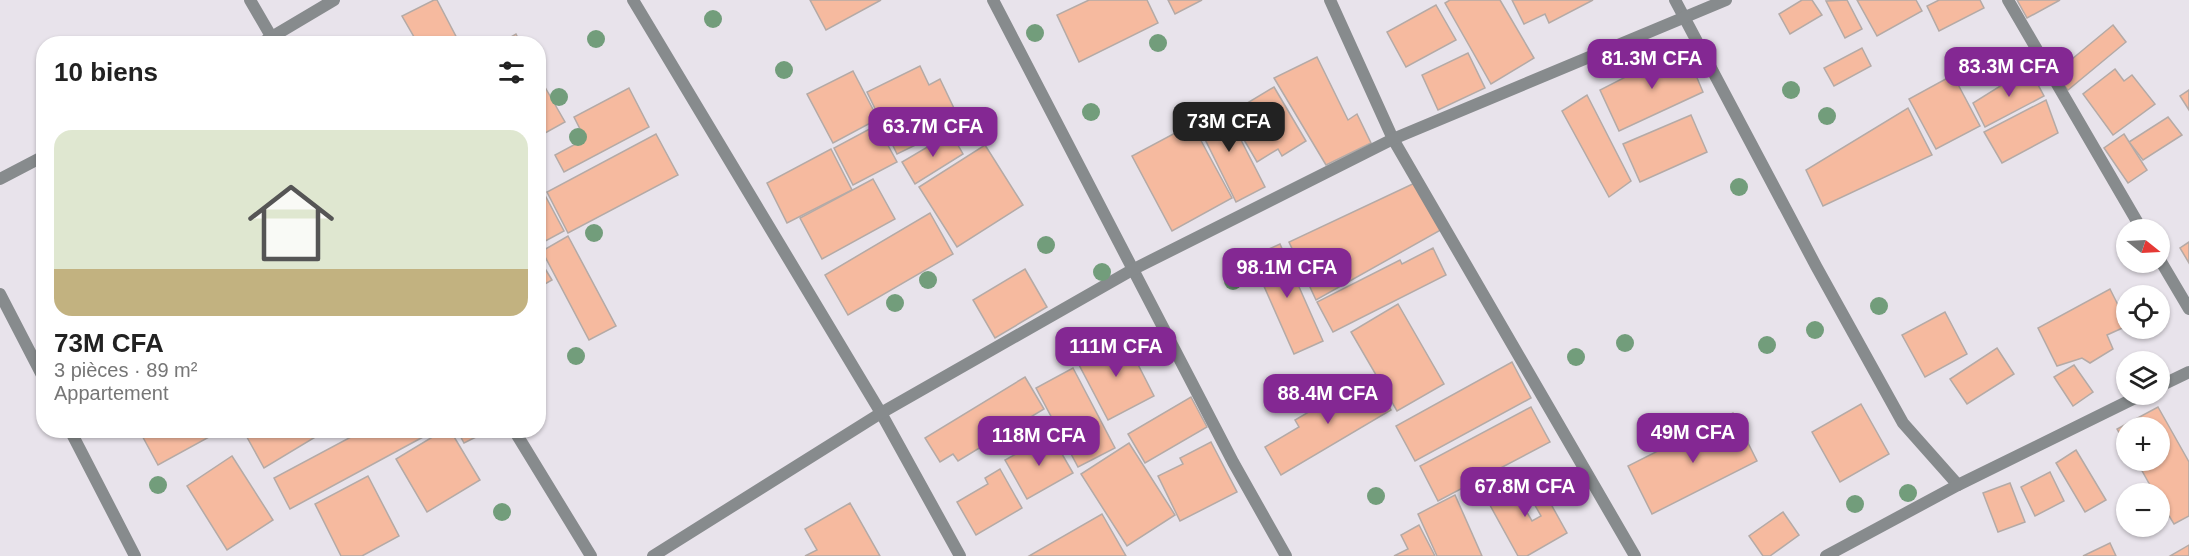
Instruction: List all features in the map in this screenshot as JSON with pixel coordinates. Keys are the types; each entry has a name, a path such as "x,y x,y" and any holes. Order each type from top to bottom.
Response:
{"street":[{"path":"250,0 266,36"},
{"path":"278,36 334,0"},
{"path":"633,0 880,413 960,556"},
{"path":"993,0 1233,462 1286,556"},
{"path":"1330,0 1393,139 1635,556"},
{"path":"1675,0 1816,266 1903,423 1958,485"},
{"path":"653,556 880,413 1132,270 1393,139 1686,19 1726,0"},
{"path":"2008,0 2136,219"},
{"path":"0,179 36,160"},
{"path":"2168,273 2189,309"},
{"path":"0,294 36,363"},
{"path":"2170,381 2189,372"},
{"path":"1826,556 1958,485 2121,405"},
{"path":"74,438 135,556"},
{"path":"519,438 591,556"}],"building":[{"path":"437,0 456,36 413,36 402,16"},
{"path":"810,0 881,0 826,30"},
{"path":"1089,0 1147,0 1158,23 1079,62 1057,15"},
{"path":"1168,0 1202,0 1175,14"},
{"path":"1450,0 1500,0 1534,58 1491,84 1445,3"},
{"path":"1512,0 1593,0 1549,23 1545,14 1524,24"},
{"path":"1802,0 1812,0 1822,15 1790,34 1779,14"},
{"path":"1847,0 1862,29 1845,38 1826,1"},
{"path":"1857,0 1916,0 1922,11 1877,36"},
{"path":"1939,0 1980,0 1984,8 1939,31 1927,6"},
{"path":"2017,0 2060,0 2027,18"},
{"path":"1436,5 1456,40 1406,67 1387,32"},
{"path":"2113,25 2126,42 2068,90 2054,74"},
{"path":"1684,47 1703,92 1619,131 1600,90"},
{"path":"1862,48 1871,66 1834,86 1824,68"},
{"path":"1468,53 1485,88 1438,110 1422,75"},
{"path":"1317,57 1348,120 1357,114 1371,143 1326,165 1274,78"},
{"path":"920,66 929,85 940,79 961,123 897,154 867,92"},
{"path":"2029,68 2044,96 1985,127 1973,103"},
{"path":"2115,69 2124,81 2132,75 2155,104 2113,135 2083,94"},
{"path":"853,71 878,119 833,143 807,94"},
{"path":"1953,75 1980,126 1936,149 1909,99"},
{"path":"1274,87 1306,141 1282,156 1278,149 1257,162 1229,114"},
{"path":"629,88 649,127 564,172 555,155 585,139 574,117"},
{"path":"546,89 565,122 546,133"},
{"path":"2189,90 2189,110 2180,96"},
{"path":"1587,95 1631,181 1609,197 1562,111"},
{"path":"2046,100 2058,133 2002,163 1984,132"},
{"path":"1222,103 1265,187 1236,202 1194,117"},
{"path":"1908,108 1932,155 1823,206 1806,170"},
{"path":"1691,115 1707,152 1640,182 1623,144"},
{"path":"2168,117 2182,135 2143,160 2129,142"},
{"path":"1192,124 1232,198 1172,231 1132,156"},
{"path":"877,125 897,162 853,185 834,148"},
{"path":"951,133 963,154 915,184 902,162"},
{"path":"656,134 678,175 568,233 547,192"},
{"path":"2124,134 2147,170 2128,183 2104,148"},
{"path":"985,145 1023,205 957,247 919,187"},
{"path":"831,149 852,190 787,223 767,183"},
{"path":"873,179 895,219 822,259 800,218"},
{"path":"1419,181 1446,227 1316,300 1289,242"},
{"path":"546,197 564,231 546,241"},
{"path":"930,213 953,254 848,315 825,275"},
{"path":"568,236 616,326 589,340 546,259 546,249"},
{"path":"2189,242 2189,263 2180,248"},
{"path":"1280,244 1323,341 1294,354 1251,257"},
{"path":"1433,248 1446,275 1333,332 1317,302 1400,260 1402,264"},
{"path":"1025,269 1047,307 995,338 973,300"},
{"path":"546,270 552,280 546,283"},
{"path":"2110,289 2116,301 2116,331 2107,335 2113,349 2090,363 2082,358 2057,366 2038,328"},
{"path":"1398,304 1444,384 1397,411 1351,332"},
{"path":"1945,312 1967,354 1925,377 1902,335"},
{"path":"1124,337 1154,396 1108,420 1077,361"},
{"path":"1997,348 2014,374 1967,404 1950,379"},
{"path":"1512,362 1531,398 1415,461 1396,426"},
{"path":"2074,365 2093,392 2073,406 2054,377"},
{"path":"1073,368 1115,448 1078,467 1036,388"},
{"path":"1025,377 1044,409 958,461 953,454 940,462 925,438"},
{"path":"1361,381 1364,387 1375,381 1391,410 1281,475 1265,447 1299,427 1295,420"},
{"path":"1191,397 1207,427 1145,463 1128,434"},
{"path":"1861,404 1889,454 1840,482 1812,432"},
{"path":"1531,407 1550,442 1438,501 1420,466"},
{"path":"2158,407 2164,417 2139,417"},
{"path":"1733,413 1757,461 1652,514 1628,466"},
{"path":"2170,428 2189,462 2189,516 2174,524 2170,517 2170,483 2149,483 2142,471 2170,471"},
{"path":"1051,435 1073,473 1027,499 1005,460"},
{"path":"143,438 207,438 158,465"},
{"path":"247,438 314,438 264,468"},
{"path":"349,438 421,438 290,509 274,478"},
{"path":"431,438 455,438 480,480 427,512 396,459"},
{"path":"461,438 474,438 464,443"},
{"path":"1211,442 1237,492 1180,521 1158,476 1183,464 1180,458"},
{"path":"1129,443 1175,515 1127,546 1081,474"},
{"path":"2076,450 2106,500 2085,512 2056,463"},
{"path":"232,456 273,520 227,550 187,486"},
{"path":"1000,469 1022,508 976,535 957,502 988,484 985,478"},
{"path":"2050,472 2064,501 2035,516 2021,487"},
{"path":"368,476 399,536 362,556 341,556 315,504"},
{"path":"1506,476 1532,521 1541,516 1532,500 1553,488 1560,501 1552,506 1567,533 1527,556 1518,556 1481,489"},
{"path":"2010,483 2025,522 1998,532 1983,493"},
{"path":"1455,495 1482,556 1437,556 1418,514"},
{"path":"850,503 880,556 805,556 817,550 805,529"},
{"path":"1783,512 1799,535 1770,556 1763,556 1749,536"},
{"path":"1102,514 1126,556 1029,556"},
{"path":"1419,525 1435,556 1394,556 1408,549 1401,535"},
{"path":"2110,543 2116,556 2083,556"},
{"path":"2189,545 2189,556 2170,556"}]}
